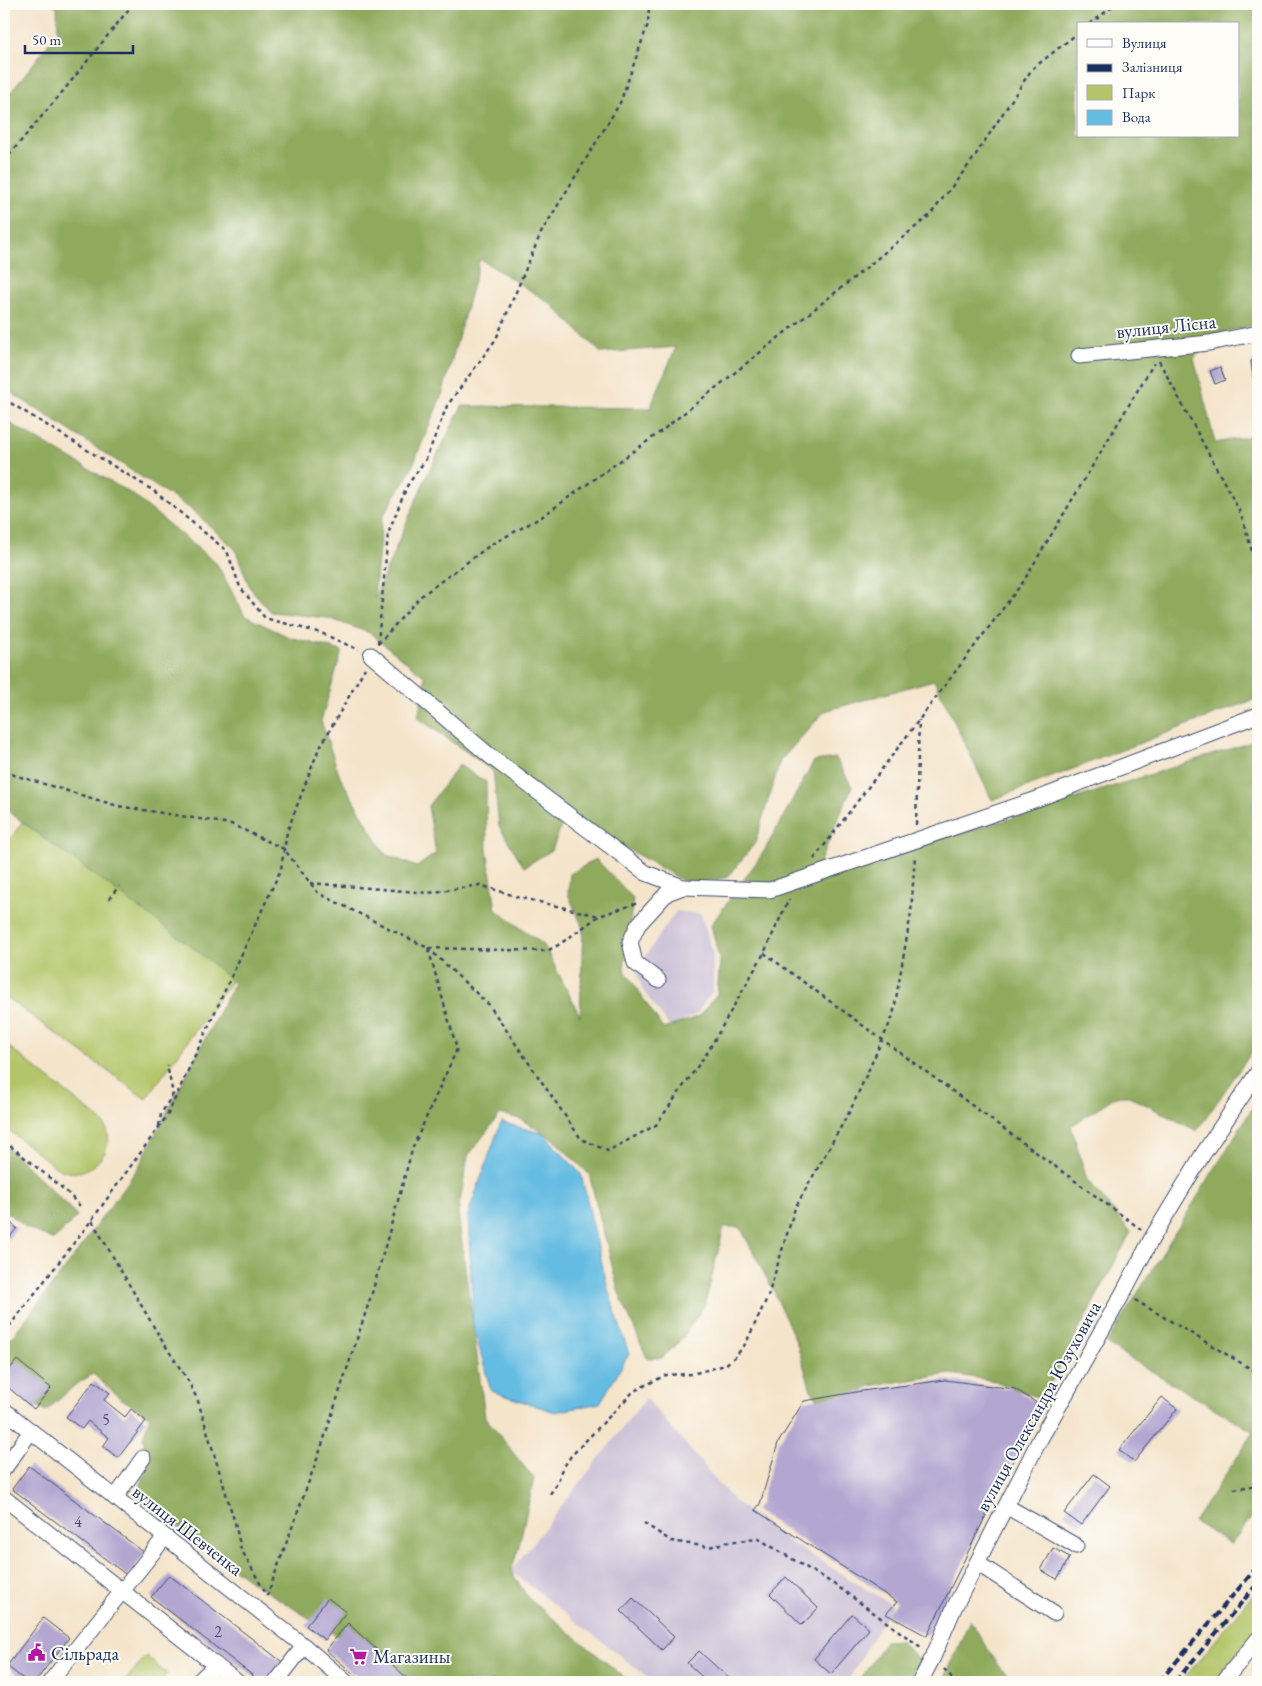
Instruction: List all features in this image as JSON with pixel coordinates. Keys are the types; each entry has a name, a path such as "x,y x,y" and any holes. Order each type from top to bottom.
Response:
{"street":[{"name":"вулиця Лісна","path":"1078,356 1209,344 1258,334"},
{"path":"374,650 490,756 646,873 683,887 770,890 1046,795 1258,715"},
{"path":"658,980 635,963 630,942 638,925 667,894 683,887"},
{"name":"вулиця Олександра Юзуховича","path":"920,1682 934,1657 954,1608 1039,1441 1152,1238 1203,1154 1258,1072"},
{"name":"вулиця Шевченка","path":"4,1410 304,1646 346,1682"},
{"path":"4,1469 31,1431"},
{"path":"115,1498 143,1458"},
{"path":"4,1498 238,1682"},
{"path":"1006,1506 1076,1546"},
{"path":"50,1682 165,1537"},
{"path":"977,1563 1054,1613"},
{"path":"1223,1682 1258,1639"},
{"path":"276,1682 304,1646"},
{"path":"198,1682 216,1665"}],"path":[{"path":"4,161 133,4"},
{"path":"374,650 388,534 407,486 426,459 447,406 496,339 541,233 620,103 648,24 648,4"},
{"path":"1093,22 1116,4"},
{"path":"4,1333 91,1221 167,1116 281,869 287,832 318,751 374,650 421,596 492,544 540,518 659,433 930,215 971,162 1032,69 1077,34"},
{"path":"4,772 118,806 231,824 284,849 318,893 428,948 489,1005 582,1139 608,1151 656,1125 707,1053 764,953 798,881 1023,582 1157,357 1241,514 1258,572"},
{"path":"4,399 154,491 227,551 240,587 265,618 374,650"},
{"path":"550,1494 571,1456 634,1391 666,1376 692,1374 725,1365 736,1356 746,1343 768,1296 795,1208 851,1109 893,1016 912,913 918,720"},
{"path":"310,883 428,893 480,885 518,897 599,916"},
{"path":"109,899 119,886"},
{"path":"428,948 547,952 599,916 642,902"},
{"path":"91,1221 161,1339 189,1382 198,1401 241,1549 267,1596 317,1460 372,1293 413,1147 457,1049 428,948"},
{"path":"764,953 1152,1238"},
{"path":"159,1128 161,1114 173,1094 167,1065"},
{"path":"4,1141 66,1191 80,1206"},
{"path":"1123,1293 1258,1373"},
{"path":"1234,1490 1258,1485"},
{"path":"644,1523 671,1541 709,1547 728,1542 759,1539 837,1586 934,1657 956,1682"}],"shaded area":[{"path":"676,911 701,914 713,954 713,991 696,1014 670,1027 642,989 636,970"},
{"path":"646,1398 734,1501 788,1541 892,1605 847,1682 654,1682 511,1571"}],"green space":[{"path":"51,4 1258,4 1258,324 1221,333 1194,358 1215,443 1258,435 1258,698 992,800 934,680 825,711 780,761 755,843 728,877 690,885 566,813 552,850 524,867 499,826 493,771 418,718 425,677 370,633 328,618 271,612 250,588 235,549 191,509 4,388 4,101 58,32 57,7","holes":["480,259 550,303 601,353 676,347 650,408 462,406 426,477 374,599 382,518 411,470 443,392"]},
{"path":"4,420 132,494 217,564 245,616 289,637 342,651 321,721 340,777 385,854 417,867 436,853 428,806 459,765 486,782 487,849 496,910 544,945 580,1016 583,928 568,894 570,874 596,859 633,898 624,969 663,1029 700,1016 717,994 720,962 711,925 763,853 814,761 836,758 852,787 815,873 1017,817 1258,740 1258,1043 1197,1131 1129,1096 1116,1096 1071,1126 1087,1180 1131,1232 1042,1399 995,1381 951,1374 869,1386 829,1414 811,1390 797,1344 774,1292 740,1227 724,1227 705,1304 682,1339 662,1358 647,1358 619,1293 589,1174 553,1139 520,1119 500,1114 468,1156 458,1213 485,1417 534,1479 518,1550 511,1571 528,1598 630,1682 393,1682 367,1655 249,1580 137,1497 148,1464 143,1437 150,1416 120,1398 93,1374 75,1385 45,1412 4,1381 4,1347 67,1266 138,1168 234,983 199,952 5,809 4,811"},
{"path":"22,822 235,976 146,1099 4,996 4,848"},
{"path":"4,1043 101,1120 107,1131 108,1143 105,1152 97,1163 79,1172 66,1172 53,1165 4,1127"},
{"path":"1258,1099 1258,1509 1231,1544 1194,1522 1254,1432 1106,1344"},
{"path":"4,1144 77,1217 54,1240 27,1228 4,1210"},
{"path":"1258,1589 1258,1629 1214,1682 1181,1682"},
{"path":"970,1620 999,1667 1015,1682 943,1682"},
{"path":"899,1640 921,1661 907,1682 859,1682 885,1641"},
{"path":"146,1656 167,1674 160,1682 124,1682"}],"water":[{"path":"501,1122 544,1134 581,1174 608,1289 629,1354 600,1403 555,1412 491,1391 473,1325 468,1214"}],"building":[{"path":"1258,360 1258,377 1253,378 1251,361"},
{"path":"1220,367 1225,380 1215,384 1210,371"},
{"path":"4,1218 17,1228 4,1244"},
{"path":"17,1360 51,1388 34,1409 4,1384 4,1376"},
{"path":"945,1380 1015,1389 1040,1405 927,1636 886,1614 897,1602 755,1510 760,1504 778,1443 804,1401"},
{"path":"94,1381 110,1393 104,1400 125,1417 131,1409 146,1421 118,1458 103,1446 109,1438 88,1421 82,1429 66,1417"},
{"path":"1162,1397 1177,1409 1134,1462 1119,1450"},
{"path":"29,1466 145,1553 128,1576 12,1489"},
{"path":"1094,1474 1110,1486 1081,1525 1064,1513"},
{"path":"1053,1548 1070,1557 1057,1579 1041,1570"},
{"path":"169,1575 285,1664 271,1682 261,1682 151,1597"},
{"path":"786,1577 818,1608 802,1625 770,1594"},
{"path":"328,1598 346,1612 325,1640 306,1626"},
{"path":"633,1598 674,1637 662,1650 621,1611"},
{"path":"852,1614 869,1629 831,1674 814,1659"},
{"name":"Сільрада","path":"43,1618 69,1638 35,1682 27,1682 7,1666"},
{"name":"Магазины","path":"348,1623 411,1682 363,1682 326,1650"},
{"path":"699,1651 733,1682 708,1682 687,1663"}],"railway":[{"path":"1159,1682 1258,1566"},
{"path":"1175,1682 1258,1583"}],"place":[{"name":"Сільрада","path":"37,1653"},
{"name":"Магазины","path":"359,1656"}]}
